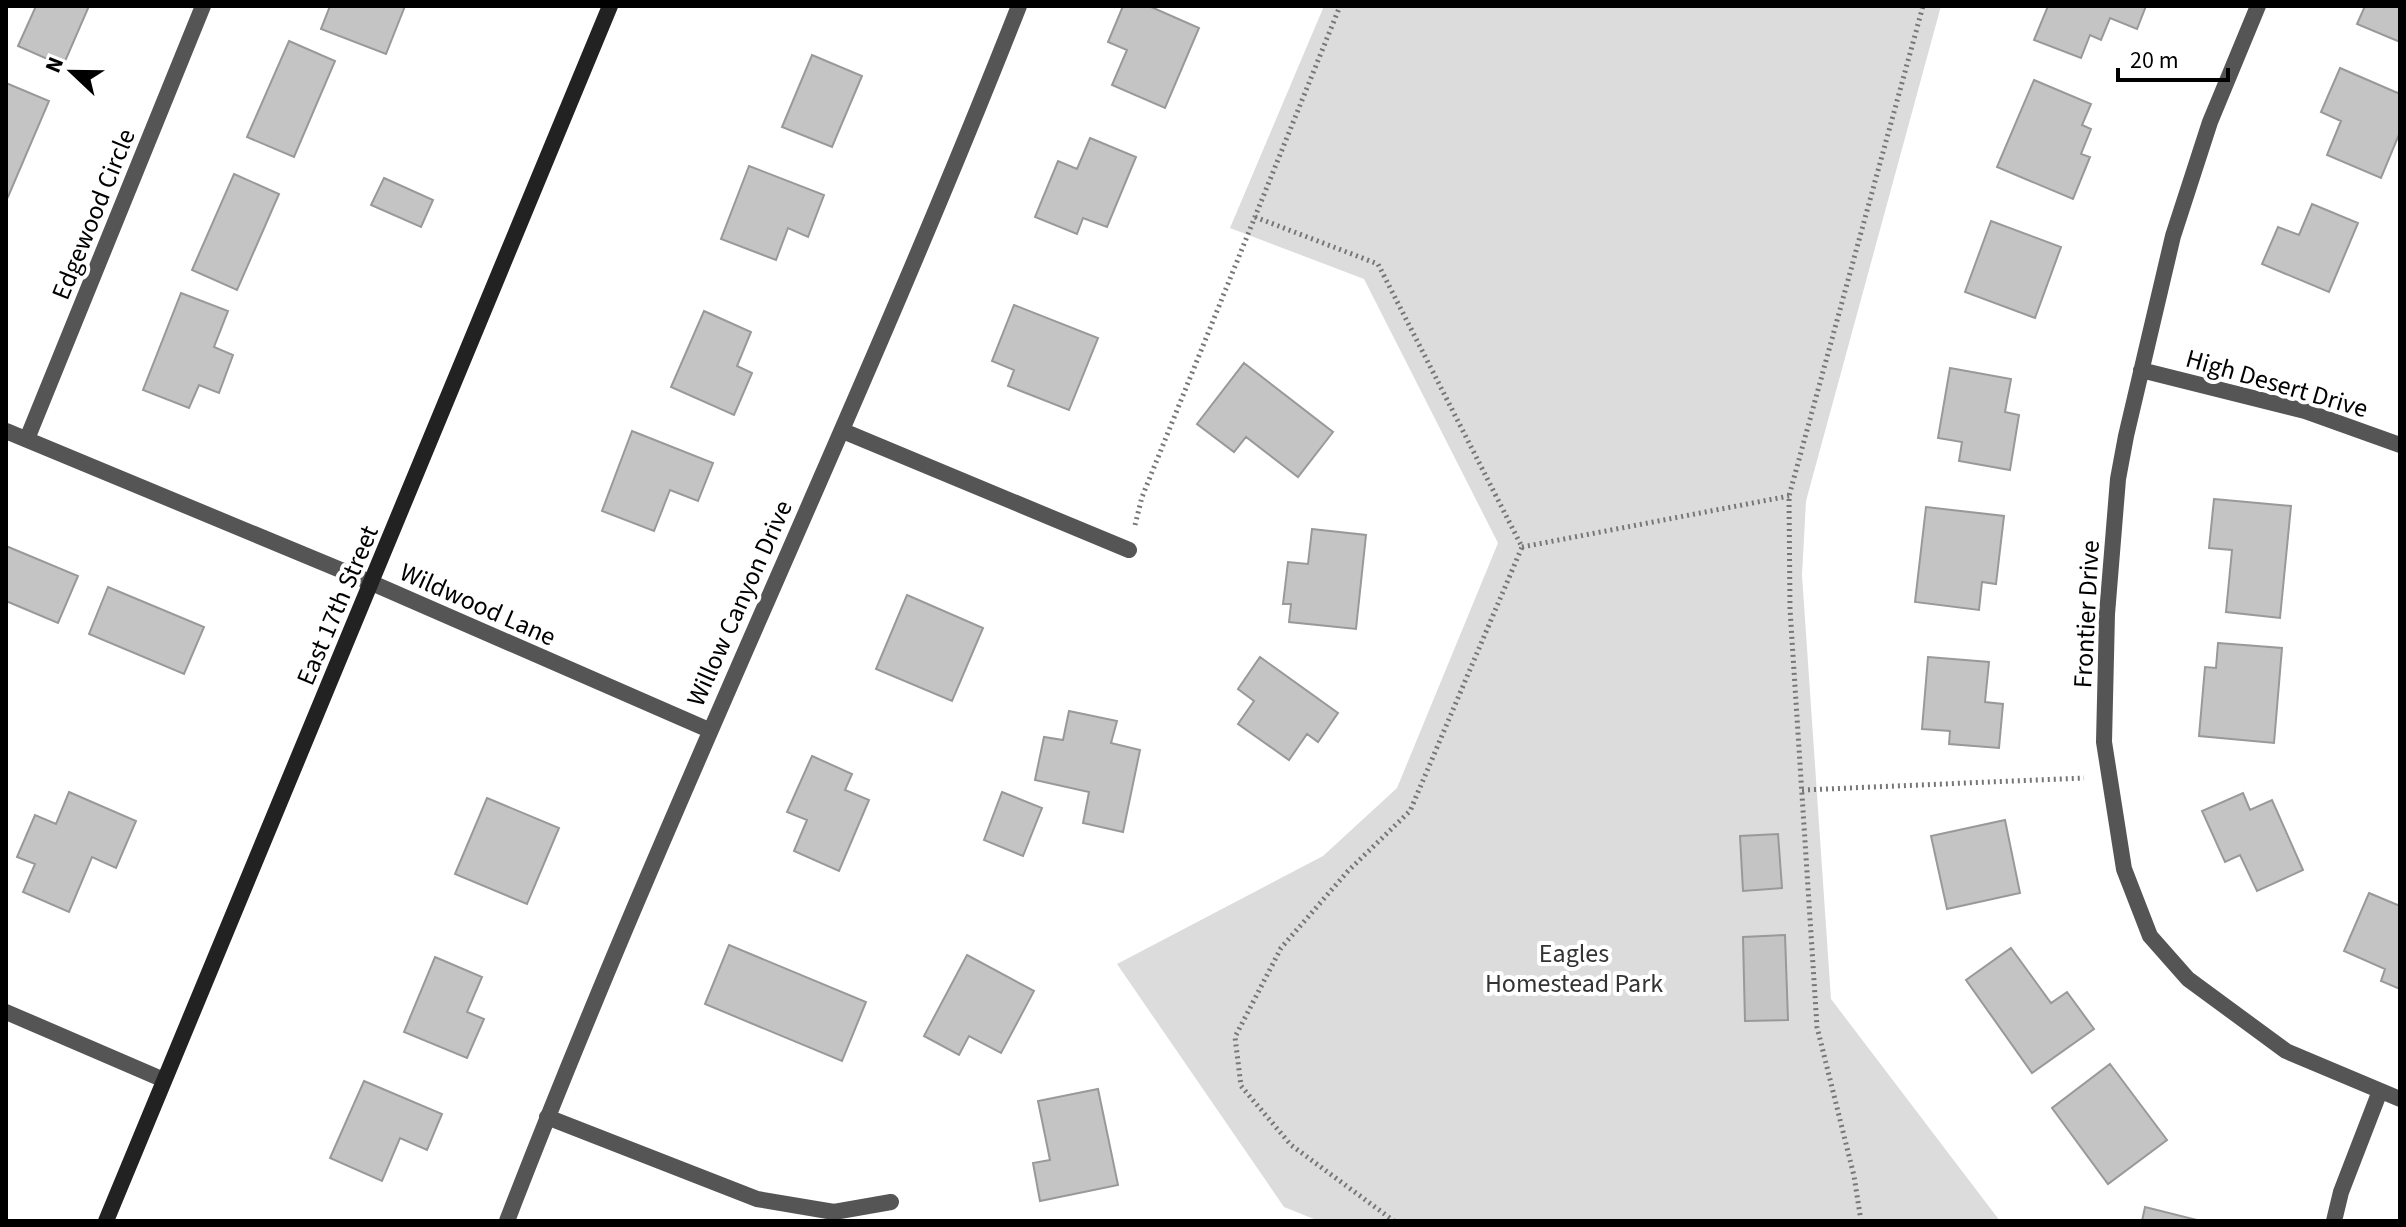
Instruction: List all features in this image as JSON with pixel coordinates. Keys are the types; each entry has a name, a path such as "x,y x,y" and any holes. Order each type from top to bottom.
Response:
{"main road":[{"name":"East 17th Street","path":"106,1221 610,6"}],"street":[{"name":"Edgewood Circle","path":"27,439 203,6"},
{"name":"Willow Canyon Drive","path":"507,1221 547,1117 709,730 843,431 1019,6"},
{"name":"Frontier Drive","path":"2258,6 2196,165 2173,236 2118,479 2104,742 2124,869 2150,936 2188,979 2286,1051 2400,1099"},
{"name":"High Desert Drive","path":"2141,370 2305,411 2400,445"},
{"name":"Wildwood Lane","path":"6,431 372,583 709,730"},
{"path":"843,431 1129,550"},
{"path":"6,1012 164,1080"},
{"path":"2334,1221 2341,1192 2380,1091"},
{"path":"547,1117 757,1199 834,1212 891,1202"}],"path":[{"path":"1129,550 1142,497 1340,6"},
{"path":"1861,1221 1854,1176 1817,1027 1790,609 1789,496 1923,6"},
{"path":"1255,217 1378,264 1522,547 1410,811 1348,871 1281,948 1235,1037 1241,1086 1291,1145 1394,1221"},
{"path":"1522,547 1789,496"},
{"path":"1802,790 2109,777"}],"green space":[{"name":"Eagles Homestead Park","path":"1324,6 1941,6 1806,501 1802,575 1831,999 2000,1221 1319,1221 1284,1207 1117,964 1323,856 1397,788 1498,543 1364,279 1230,228"}],"building":[{"path":"36,6 89,6 63,66 18,46"},
{"path":"330,6 405,6 386,54 321,29"},
{"path":"1123,6 1149,6 1199,28 1165,108 1112,85 1127,50 1108,42"},
{"path":"2048,6 2146,6 2137,29 2110,18 2101,40 2090,35 2081,58 2034,40"},
{"path":"2365,6 2400,6 2400,42 2357,24"},
{"path":"289,41 335,61 294,157 247,137"},
{"path":"812,55 862,76 832,147 782,127"},
{"path":"2340,68 2400,94 2400,132 2381,178 2327,155 2341,121 2321,112"},
{"path":"2034,80 2091,104 2082,125 2091,129 2081,154 2090,157 2073,199 1997,167"},
{"path":"6,83 49,101 8,197 6,196"},
{"path":"1090,138 1136,157 1107,227 1083,218 1077,234 1035,217 1058,161 1077,169"},
{"path":"749,166 824,195 808,237 788,228 776,260 721,239"},
{"path":"234,174 279,194 237,290 192,270"},
{"path":"384,178 433,200 421,227 371,205"},
{"path":"2312,204 2358,223 2329,292 2262,264 2278,227 2299,235"},
{"path":"1991,221 2061,247 2035,318 1965,292"},
{"path":"181,293 228,311 214,347 233,355 219,393 199,385 189,408 143,390"},
{"path":"1014,305 1098,338 1069,410 1008,386 1014,370 992,361"},
{"path":"704,311 751,332 737,366 752,373 734,415 671,387"},
{"path":"1244,363 1333,432 1298,477 1246,437 1234,452 1197,424"},
{"path":"1950,368 2011,379 2005,412 2019,415 2010,470 1959,461 1962,442 1938,438"},
{"path":"632,431 713,463 698,501 670,490 654,531 602,511"},
{"path":"2214,499 2291,506 2280,618 2226,612 2232,550 2209,548"},
{"path":"1926,507 2004,516 1996,584 1982,582 1979,610 1915,602"},
{"path":"1312,529 1366,535 1356,629 1289,622 1291,604 1283,604 1288,562 1308,564"},
{"path":"6,546 78,576 58,623 6,601"},
{"path":"108,587 204,627 184,674 89,634"},
{"path":"907,595 983,628 952,701 876,669"},
{"path":"2218,643 2282,648 2274,743 2199,736 2205,667 2216,668"},
{"path":"1260,657 1338,713 1318,742 1307,734 1289,760 1238,724 1254,701 1238,689"},
{"path":"1928,657 1989,662 1985,702 2003,704 1999,748 1949,744 1950,731 1922,729"},
{"path":"1069,711 1117,721 1111,743 1140,750 1123,832 1083,823 1089,792 1035,780 1044,737 1063,740"},
{"path":"812,756 852,774 845,790 869,800 839,871 794,851 807,820 787,812"},
{"path":"69,792 136,821 116,868 92,857 69,912 23,892 35,864 17,857 35,815 56,824"},
{"path":"1002,792 1042,808 1023,856 984,840"},
{"path":"2243,793 2250,810 2272,800 2303,870 2257,891 2240,855 2225,862 2202,811"},
{"path":"487,798 559,828 527,904 455,874"},
{"path":"2005,820 2020,893 1947,909 1931,836"},
{"path":"1778,834 1782,888 1743,891 1740,836"},
{"path":"2369,893 2400,906 2400,989 2381,981 2385,969 2344,951"},
{"path":"1785,935 1788,1020 1745,1021 1743,937"},
{"path":"729,945 866,1002 842,1061 705,1004"},
{"path":"2011,948 2051,1003 2067,992 2094,1029 2032,1073 1966,980"},
{"path":"967,955 1034,991 1001,1053 969,1036 959,1055 924,1036"},
{"path":"435,957 482,977 467,1012 484,1019 467,1058 404,1032"},
{"path":"2110,1064 2167,1140 2108,1184 2052,1108"},
{"path":"364,1081 442,1114 427,1150 400,1138 382,1181 330,1158"},
{"path":"1098,1089 1118,1185 1040,1201 1033,1163 1050,1160 1038,1101"},
{"path":"2145,1207 2197,1220 2197,1221 2142,1221"}]}
